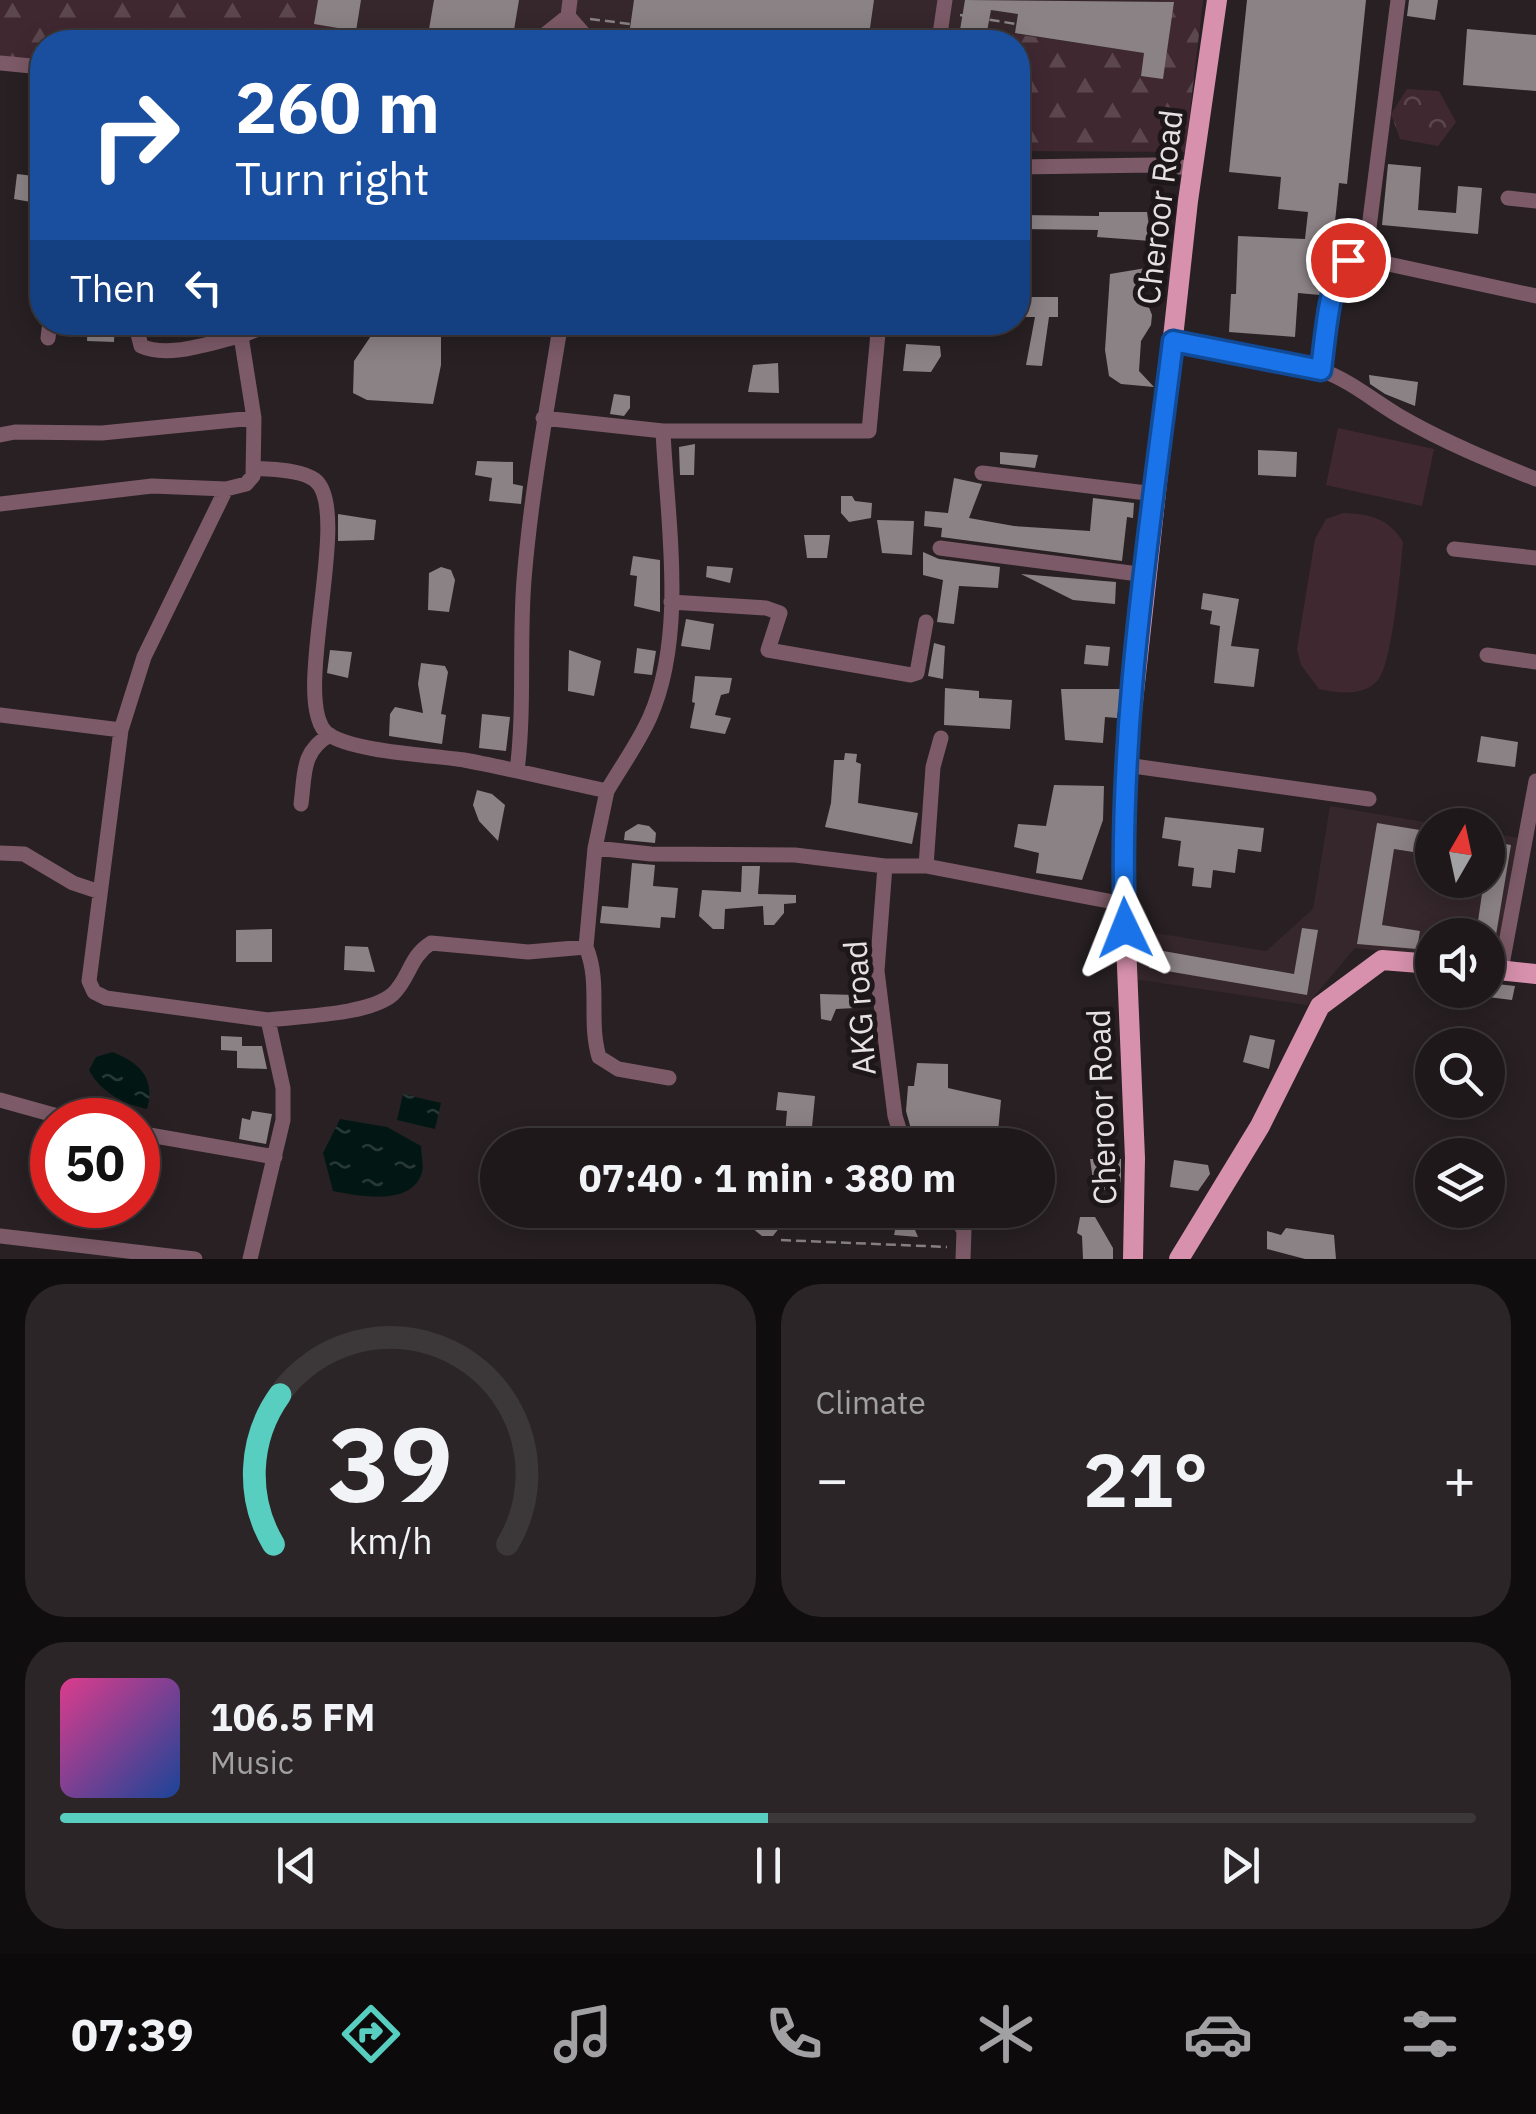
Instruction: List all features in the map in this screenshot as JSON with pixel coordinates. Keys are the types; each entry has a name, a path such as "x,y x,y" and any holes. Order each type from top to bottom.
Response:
{"main road":[{"name":"Cheroor Road","path":"1133,1259 1135,1158 1124,904 1126,765 1192,168 1217,0"},
{"path":"1179,1259 1260,1126 1320,1006 1382,960 1415,963"},
{"path":"1505,970 1536,974"}],"street":[{"path":"1365,259 1398,0"},
{"path":"549,30 569,8 583,30"},
{"path":"0,62 30,66"},
{"path":"1030,166 1192,168"},
{"path":"1508,198 1536,201"},
{"path":"1321,370 1338,273 1348,260 1365,259 1536,296"},
{"path":"138,335 140,346 168,351 219,335"},
{"path":"0,504 152,486 226,489 246,484 254,468 254,418 239,335"},
{"path":"517,770 522,726 524,582 543,418 559,335"},
{"path":"543,418 663,431 870,431 878,335"},
{"path":"1173,341 1321,370 1344,379 1401,417 1460,447 1536,479"},
{"path":"0,435 102,433 254,418"},
{"path":"663,431 671,602 667,661 650,717 606,791 595,848 586,947 594,967 593,1038 599,1056 618,1069 670,1078"},
{"path":"254,468 300,474 315,480 323,492 326,570 314,711 330,736 517,770 606,791"},
{"path":"982,473 1155,494"},
{"path":"226,489 144,657 121,730 89,980 94,992 106,998 268,1020 369,1005 393,993 418,952 431,944 528,952 586,947"},
{"path":"940,548 1146,575"},
{"path":"1454,549 1536,558"},
{"path":"671,602 780,612 768,650 911,675 916,673 926,622"},
{"path":"1487,656 1536,662"},
{"path":"0,715 121,730"},
{"path":"301,804 306,761 315,744 330,736"},
{"path":"926,866 933,767 941,738"},
{"path":"1126,765 1370,799"},
{"path":"1505,933 1530,850 1536,781"},
{"path":"595,848 926,866 1124,904"},
{"path":"0,853 24,854 73,883 100,892"},
{"name":"AKG road","path":"885,866 877,972 899,1128"},
{"path":"250,1259 284,1120 283,1088 268,1020"},
{"path":"0,1100 30,1108"},
{"path":"160,1137 274,1157"},
{"path":"962,1228 963,1253"},
{"path":"0,1236 195,1259"},
{"path":"20,1239 20,1259"}],"path":[{"path":"944,6 1016,24"},
{"path":"569,8 630,24"},
{"path":"781,1240 963,1253"}],"shaded area":[{"path":"0,0 1203,0 1185,152 1030,50 1030,30 30,30"},
{"path":"1330,806 1415,820 1415,898 1505,898 1505,836 1520,838 1505,926 1505,918 1415,918 1415,955 1355,948 1307,1005 1134,979 1137,930 1266,951 1313,909"}],"green space":[{"path":"0,0 318,0 315,24 350,30 30,30 30,62 0,58"},
{"path":"1160,0 1203,0 1185,152 1030,151 1030,36 1145,53 1163,78 1174,3"},
{"path":"1407,89 1439,91 1456,122 1438,146 1400,139 1391,114"},
{"path":"1338,428 1434,449 1422,506 1326,485"},
{"path":"1343,513 1378,519 1403,542 1395,614 1383,671 1365,689 1334,692 1319,689 1301,665 1297,649 1315,539 1326,519"}],"water":[{"path":"112,1052 137,1066 147,1080 149,1098 118,1098 99,1085 89,1070 96,1057"},
{"path":"403,1094 441,1103 435,1129 397,1120"},
{"path":"340,1119 387,1127 421,1146 423,1169 417,1183 396,1195 333,1191 323,1153"}],"building":[{"path":"318,0 361,0 356,30 314,24"},
{"path":"434,0 519,0 514,30 429,30"},
{"path":"634,0 874,0 870,30 630,30"},
{"path":"965,0 1174,2 1163,79 1141,76 1144,53 1030,35 1030,30 1015,30 1018,14 991,10 987,30 960,30"},
{"path":"1247,0 1366,0 1347,184 1339,183 1331,261 1320,295 1298,293 1295,337 1229,332 1231,294 1236,294 1238,236 1305,239 1308,212 1278,209 1281,177 1229,172"},
{"path":"1409,0 1438,0 1435,20 1407,16"},
{"path":"1467,29 1536,35 1536,91 1463,85"},
{"path":"1388,164 1421,167 1418,210 1456,213 1458,186 1482,188 1478,234 1382,225"},
{"path":"17,174 30,176 30,202 14,199"},
{"path":"1099,212 1147,212 1151,241 1097,237 1098,230 1030,229 1030,215 1099,216"},
{"path":"1146,268 1141,305 1148,305 1152,315 1141,341 1139,371 1154,387 1121,384 1109,376 1105,350 1110,274"},
{"path":"1030,297 1058,297 1058,317 1049,317 1042,366 1026,365 1035,317 1030,317"},
{"path":"87,335 114,335 114,342 87,341"},
{"path":"372,335 441,335 441,365 433,404 367,400 353,393 354,361"},
{"path":"906,344 940,346 941,356 931,372 903,371"},
{"path":"778,363 779,393 748,392 753,365"},
{"path":"1369,375 1418,382 1415,406 1370,384"},
{"path":"614,394 630,396 630,408 624,416 610,414"},
{"path":"695,444 694,475 680,475 679,447"},
{"path":"1258,450 1297,452 1296,477 1258,475"},
{"path":"1000,452 1038,455 1035,468 1000,464"},
{"path":"477,461 513,462 513,484 523,486 521,504 489,501 492,478 475,475"},
{"path":"954,478 982,484 969,518 1014,526 1090,531 1093,498 1134,503 1133,518 1127,517 1122,561 941,537 942,528 924,526 925,511 948,513"},
{"path":"841,496 872,503 871,518 849,522 841,513"},
{"path":"338,514 376,520 374,540 338,541"},
{"path":"877,520 914,521 912,555 882,553"},
{"path":"804,535 830,535 827,558 807,558"},
{"path":"923,552 939,559 1000,567 998,588 959,586 954,624 937,622 943,580 923,575"},
{"path":"633,556 660,560 660,612 634,606 637,576 630,575"},
{"path":"707,566 733,568 730,583 706,577"},
{"path":"441,567 451,570 455,580 449,612 428,610 429,573"},
{"path":"1021,574 1116,582 1115,604 1073,600"},
{"path":"1203,593 1239,599 1231,646 1259,649 1254,687 1214,683 1220,626 1210,624 1212,611 1201,609"},
{"path":"686,619 714,624 710,650 681,646"},
{"path":"934,643 945,646 943,679 928,676"},
{"path":"1086,645 1110,647 1108,666 1084,664"},
{"path":"637,648 656,651 652,675 634,673"},
{"path":"330,650 352,652 348,678 327,673"},
{"path":"569,650 601,661 594,696 568,691"},
{"path":"421,663 445,666 448,672 441,714 446,715 442,744 389,736 390,714 395,707 423,713 418,684"},
{"path":"695,676 732,678 729,693 721,695 715,715 731,718 725,734 690,728"},
{"path":"945,688 979,691 979,698 1012,700 1010,729 944,725"},
{"path":"1061,689 1121,689 1117,718 1105,717 1103,743 1065,740"},
{"path":"482,714 510,717 506,751 479,748"},
{"path":"1481,736 1518,742 1515,767 1477,762"},
{"path":"845,753 857,754 856,762 861,764 858,803 918,813 912,844 825,827 834,760 844,760"},
{"path":"1054,785 1104,786 1103,820 1082,880 1036,873 1039,853 1014,847 1018,824 1046,826"},
{"path":"477,790 492,794 505,805 498,841 479,821 473,805"},
{"path":"1165,817 1264,828 1261,852 1238,849 1235,873 1213,870 1211,888 1192,886 1194,868 1178,866 1181,841 1162,838"},
{"path":"1377,823 1415,829 1415,852 1394,849 1382,925 1415,930 1415,949 1357,944"},
{"path":"638,824 649,826 656,833 655,843 624,840 625,832"},
{"path":"1505,844 1511,845 1505,881"},
{"path":"632,863 655,865 653,886 678,888 675,918 661,917 660,928 600,923 602,906 628,908"},
{"path":"742,866 760,866 758,894 796,895 796,903 784,904 784,913 774,925 764,925 763,906 725,909 724,929 713,929 699,916 702,890 741,892"},
{"path":"1481,898 1502,898 1499,918 1478,918"},
{"path":"1302,928 1318,930 1307,995 1149,968 1152,949 1294,974"},
{"path":"272,929 272,962 236,962 236,930"},
{"path":"345,946 368,947 375,972 344,970"},
{"path":"1505,985 1515,986 1512,1000 1505,999"},
{"path":"820,994 855,995 855,1008 836,1009 831,1021 821,1019"},
{"path":"1250,1035 1275,1040 1269,1069 1243,1062"},
{"path":"221,1036 242,1037 242,1046 262,1046 267,1069 237,1068 237,1051 221,1050"},
{"path":"917,1063 948,1064 948,1088 1001,1100 998,1128 911,1128 906,1111 908,1086 914,1086"},
{"path":"778,1092 815,1096 812,1128 786,1128 787,1111 776,1110"},
{"path":"252,1111 272,1114 266,1144 239,1139 242,1118 250,1120"},
{"path":"1090,1159 1121,1159 1121,1182 1105,1190 1094,1187"},
{"path":"1174,1160 1208,1165 1210,1174 1198,1191 1170,1187"},
{"path":"1080,1217 1095,1217 1113,1248 1113,1259 1083,1259 1082,1236 1077,1233"},
{"path":"752,1228 779,1228 773,1236 762,1236"},
{"path":"896,1228 914,1228 918,1237 894,1235"},
{"path":"1286,1228 1334,1235 1336,1259 1305,1259 1267,1249 1267,1231 1281,1235"}],"route":[{"path":"1125,928 1126,765 1173,341 1321,370 1338,273 1348,260"}]}
